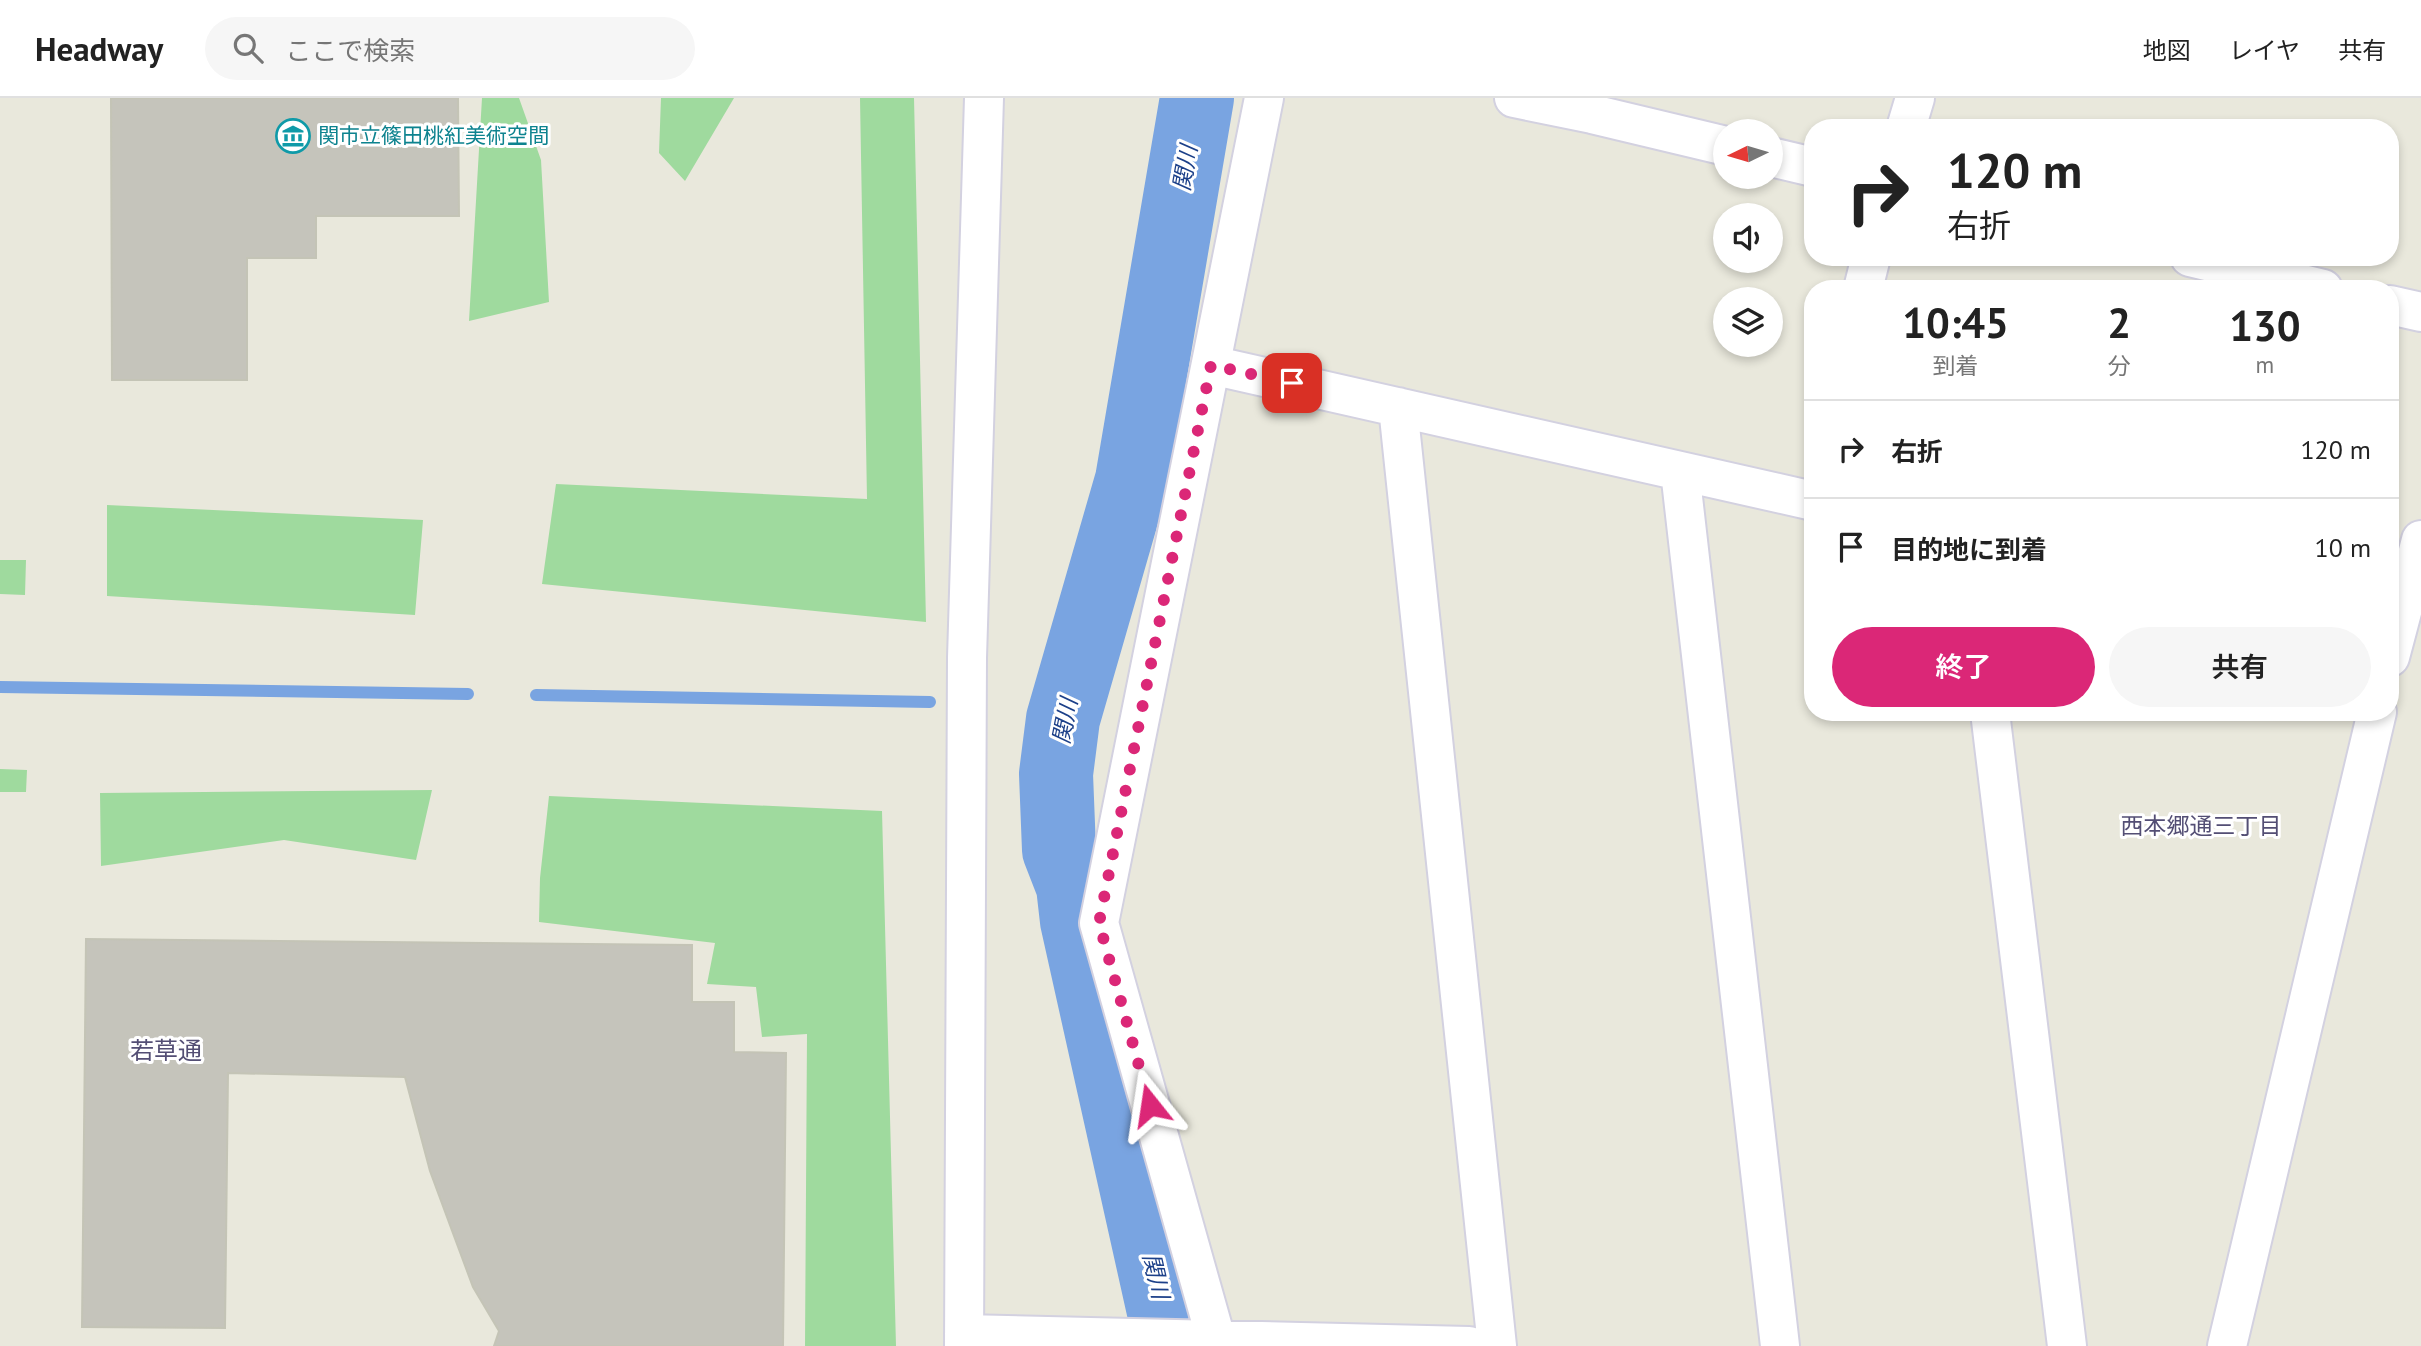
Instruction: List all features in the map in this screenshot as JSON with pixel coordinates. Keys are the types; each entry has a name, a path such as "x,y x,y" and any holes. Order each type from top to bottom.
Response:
{"street":[{"path":"984,98 967,659 964,1340 1469,1346"},
{"path":"1217,1342 1099,923 1264,98"},
{"path":"1514,98 1593,106 1713,142"},
{"path":"1908,119 1914,98"},
{"path":"1783,160 1804,165"},
{"path":"2227,266 2285,280"},
{"path":"2399,307 2421,312"},
{"path":"1211,365 1680,471 1804,494"},
{"path":"1398,407 1497,1346"},
{"path":"1680,471 1780,1346"},
{"path":"2399,617 2421,540"},
{"path":"1991,721 2067,1346"},
{"path":"2227,1346 2375,721"}],"green space":[{"path":"482,98 519,98 541,160 549,302 469,321"},
{"path":"661,98 734,98 685,181 659,153"},
{"path":"860,98 914,98 926,622 542,584 556,484 867,499"},
{"path":"107,505 423,520 415,615 107,596"},
{"path":"0,560 26,560 25,595 0,594"},
{"path":"0,769 27,770 26,792 0,792"},
{"path":"432,790 416,860 284,840 101,866 100,793"},
{"path":"549,796 882,811 896,1346 805,1346 807,1034 762,1037 756,987 707,984 715,943 539,922 540,878"}],"building":[{"path":"111,98 458,98 459,216 316,216 316,258 247,258 247,380 112,380"},
{"path":"86,939 692,945 692,1002 734,1002 734,1052 786,1053 783,1346 494,1346 499,1331 473,1287 454,1236 430,1171 405,1077 228,1073 225,1328 82,1327"}],"waterway":[{"name":"関川","path":"1165,1346 1165,1316 1077,921 1073,886 1059,850 1056,774 1063,719 1132,480 1197,98"},
{"path":"0,687 468,694"},
{"path":"536,695 930,702"}],"place":[{"name":"関市立篠田桃紅美術空間","path":"293,136"}],"district":[{"name":"西本郷通三丁目","path":"2201,826"},
{"name":"若草通","path":"166,1051"}],"route":[{"path":"1150,1105 1099,923 1211,365 1292,383"}]}
